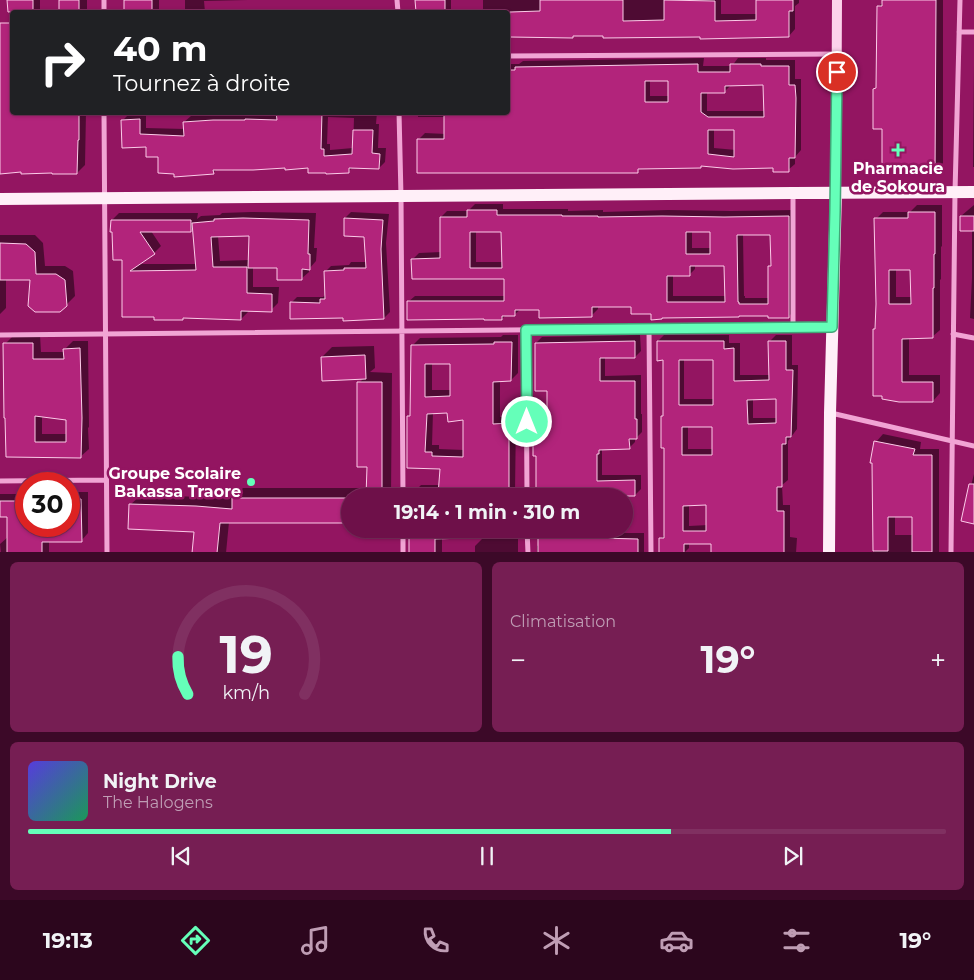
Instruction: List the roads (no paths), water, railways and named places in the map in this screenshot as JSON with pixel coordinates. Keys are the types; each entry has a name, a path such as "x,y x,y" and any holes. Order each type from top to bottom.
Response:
{"main road":[{"path":"0,199 974,192"},
{"path":"829,552 830,413 836,193"}],"street":[{"path":"836,193 837,0"},
{"path":"951,552 955,192 960,0"},
{"path":"959,32 974,32"},
{"path":"510,56 837,54"},
{"path":"104,115 107,552"},
{"path":"399,115 403,488"},
{"path":"792,193 793,327"},
{"path":"0,335 832,327"},
{"path":"649,329 651,552"},
{"path":"526,330 527,488"},
{"path":"953,334 974,338"},
{"path":"830,413 974,446"},
{"path":"0,481 106,480"},
{"path":"403,538 403,552"},
{"path":"527,538 528,552"}],"place":[{"name":"Pharmacie de Sokoura","path":"898,150"},
{"name":"Groupe Scolaire Bakassa Traore","path":"251,482"}]}
